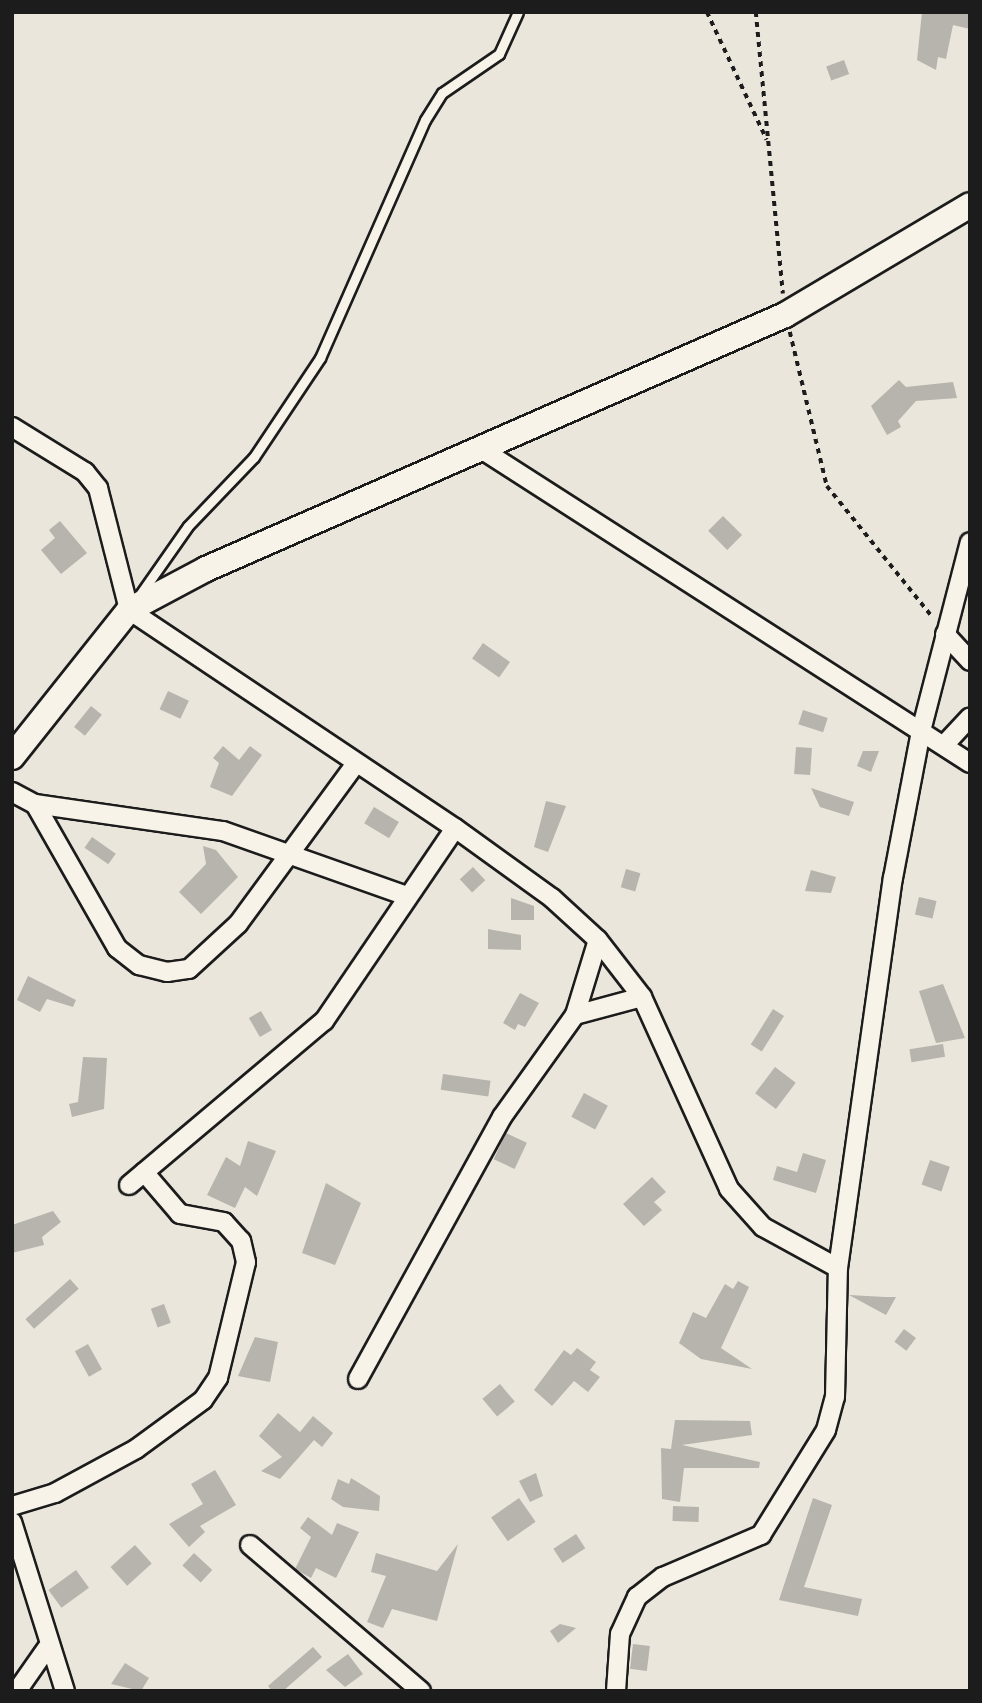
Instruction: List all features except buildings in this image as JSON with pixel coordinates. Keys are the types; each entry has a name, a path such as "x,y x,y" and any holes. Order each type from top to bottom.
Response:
{"street":[{"path":"12,757 129,610 206,569 785,315 970,205"},
{"path":"12,427 85,472 98,488 129,610 354,766 455,828 552,898 598,940 642,997 729,1189 763,1227 838,1269"},
{"path":"481,449 920,731 956,747 970,763"},
{"path":"616,1691 620,1634 637,1597 663,1577 761,1535 810,1464 835,1397 838,1269 893,878 920,731 970,542"},
{"path":"945,634 970,660"},
{"path":"956,747 970,717"},
{"path":"36,804 117,948 139,965 167,972 206,956 295,854 354,766"},
{"path":"12,792 36,804 158,818 295,854 407,896"},
{"path":"129,1185 324,1021 455,828"},
{"path":"358,1379 502,1116 575,1015 598,940"},
{"path":"575,1015 642,997"},
{"path":"12,1506 55,1493 136,1450 204,1399 218,1378 246,1262 241,1241 224,1222 180,1214 144,1172"},
{"path":"12,1522 47,1648 65,1691"},
{"path":"250,1545 421,1691"},
{"path":"17,1691 47,1648"}],"lane":[{"path":"129,610 188,526 254,457 320,358 425,120 442,93 499,54 518,12"}],"path":[{"path":"707,12 769,144"},
{"path":"756,12 785,315 827,486 945,634"}]}
